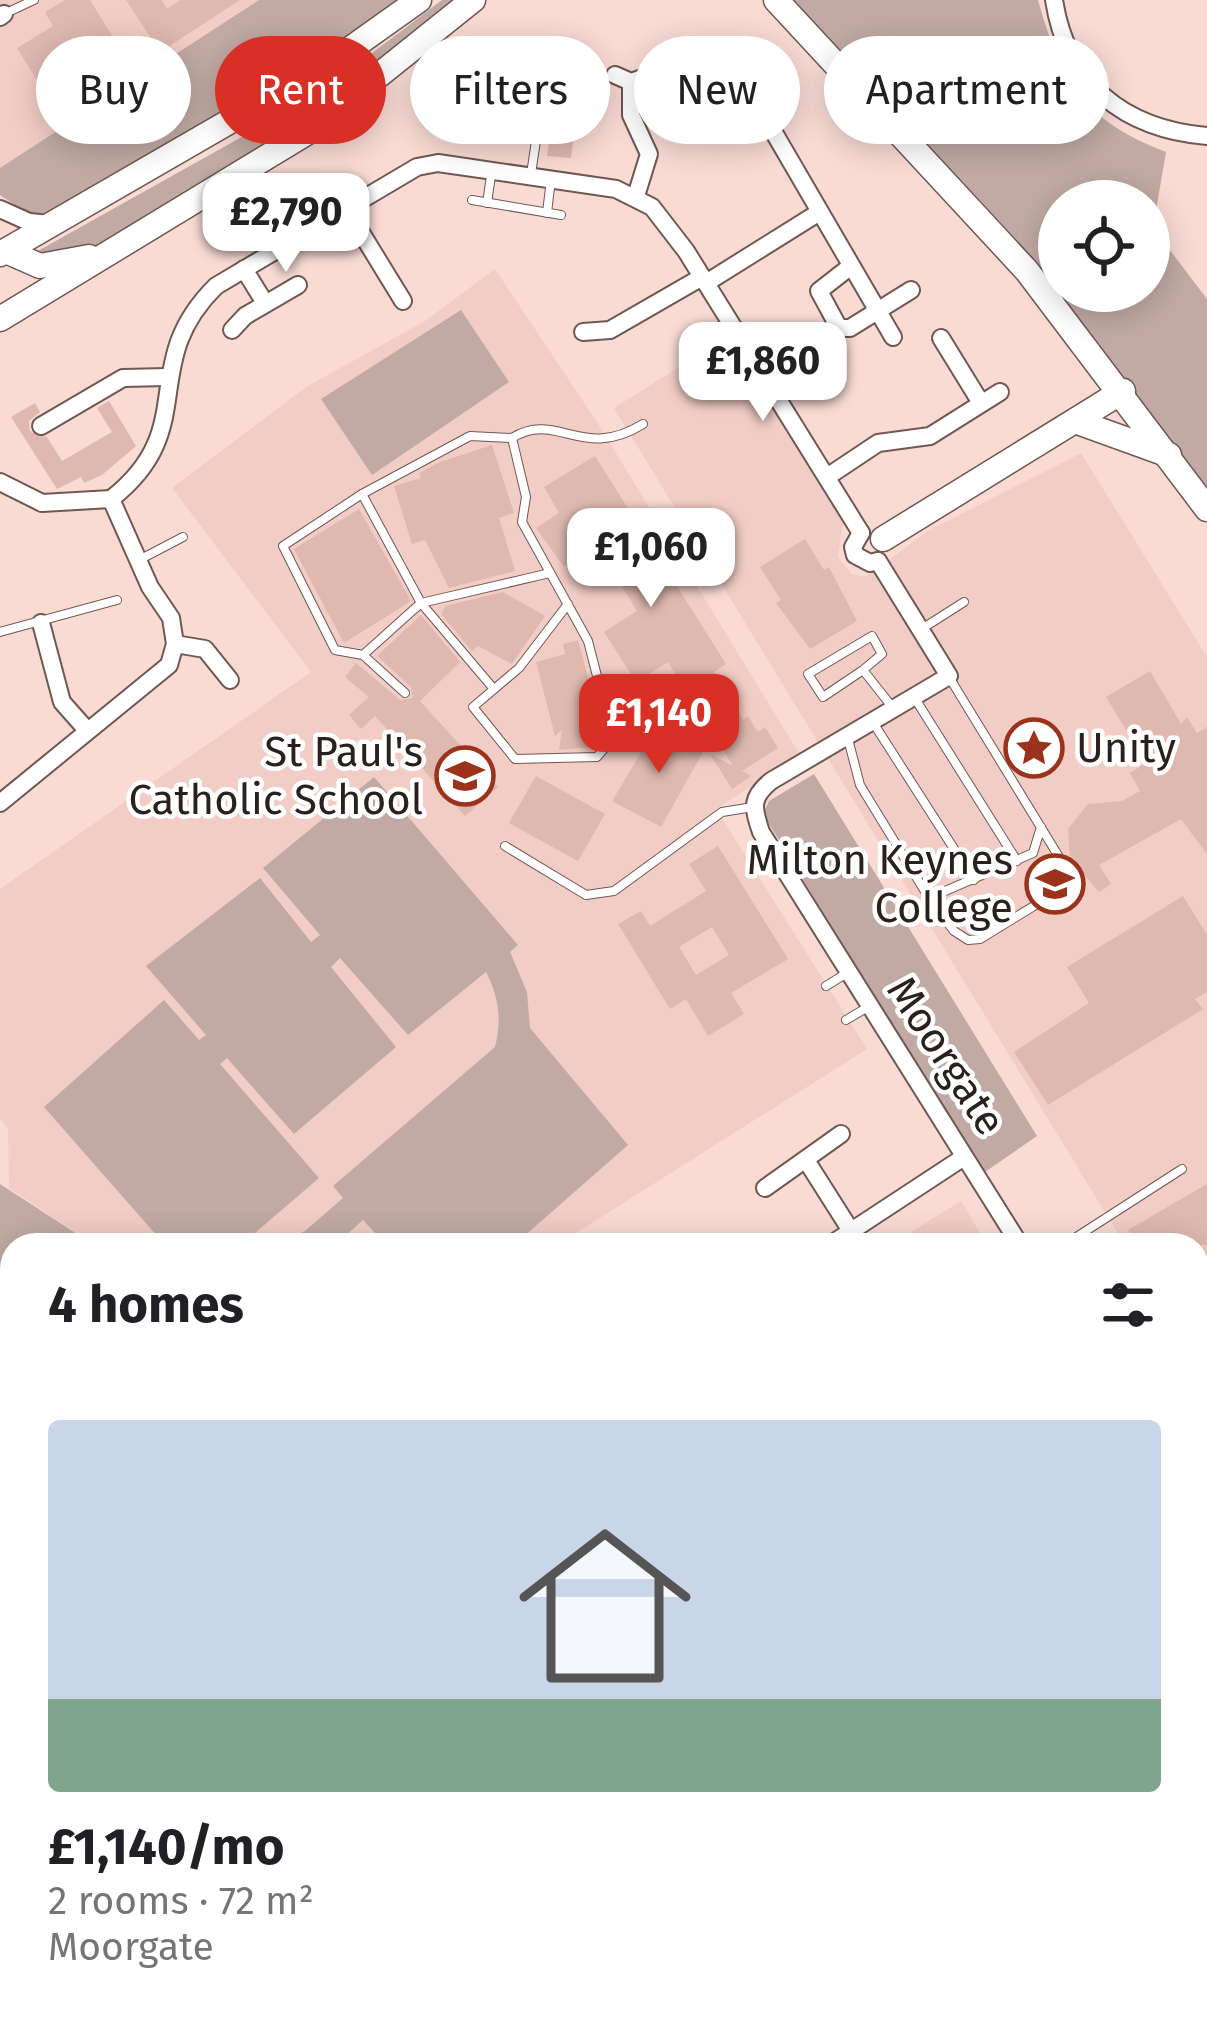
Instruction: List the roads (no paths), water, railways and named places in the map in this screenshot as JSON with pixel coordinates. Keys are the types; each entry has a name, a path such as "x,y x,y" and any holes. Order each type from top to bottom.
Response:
{"street":[{"path":"2,250 329,64 419,0"},
{"path":"776,0 1027,271 1123,391 1207,509"},
{"path":"1054,0 1076,70 1121,114 1167,131 1207,136"},
{"path":"0,319 308,132 472,1"},
{"path":"634,77 623,79 634,122"},
{"path":"636,196 649,154 644,144"},
{"path":"780,144 893,337"},
{"path":"0,482 42,503 111,499 155,455 166,422 167,377 180,332 195,307 244,269 418,166 492,167 636,196 667,222 874,544 949,676 771,781 757,792 753,807"},
{"path":"0,208 28,222 52,224"},
{"path":"346,208 403,301"},
{"path":"583,332 610,330 818,213"},
{"path":"2,250 40,266 122,246"},
{"path":"851,266 820,285 836,325 850,328 911,290"},
{"path":"244,269 266,303"},
{"path":"232,331 298,284"},
{"path":"941,338 981,403"},
{"path":"41,426 123,378 167,377"},
{"path":"874,544 1123,391"},
{"path":"827,476 878,442 930,436 1000,392"},
{"path":"1075,421 1170,455"},
{"path":"0,803 75,747 85,728 149,686 169,665 175,644 171,618 137,561 111,499"},
{"path":"41,623 62,702 85,728"},
{"path":"175,644 206,649 230,680"},
{"name":"Moorgate","path":"753,807 761,832 1013,1233"},
{"path":"766,1188 841,1134"},
{"path":"848,1233 964,1157"},
{"path":"806,1160 851,1231"}],"lane":[{"path":"2,15 27,2"},
{"path":"531,174 535,144"},
{"path":"487,203 492,167"},
{"path":"547,213 551,177"},
{"path":"472,200 561,215"},
{"path":"406,693 363,655 335,650 283,551 286,542 362,494 470,436 512,438 526,430 559,431 600,443 643,424"},
{"path":"512,438 526,497 522,522 568,604 588,641 613,738 597,757 515,759 473,712 519,668 546,626 568,604"},
{"path":"362,494 421,603 493,688"},
{"path":"137,561 183,537"},
{"path":"363,655 421,603 550,573"},
{"path":"0,632 117,600"},
{"path":"920,630 964,602"},
{"path":"872,635 882,654 863,670 823,697 808,674 872,635"},
{"path":"863,670 894,709"},
{"path":"847,735 860,785 929,898 954,932 968,940 980,939 1065,887 1067,870 949,676"},
{"path":"914,697 1017,861"},
{"path":"605,707 633,700 714,747"},
{"path":"872,722 974,880"},
{"path":"505,846 586,895 614,891 722,812 753,807"},
{"path":"929,898 1033,853 1042,826"},
{"path":"826,986 847,973"},
{"path":"846,1020 868,1007"},
{"path":"1083,1233 1182,1169"}],"place":[{"name":"Unity","path":"1034,748"},
{"name":"St Paul's Catholic School","path":"465,776"},
{"name":"Milton Keynes College","path":"1055,884"}]}
